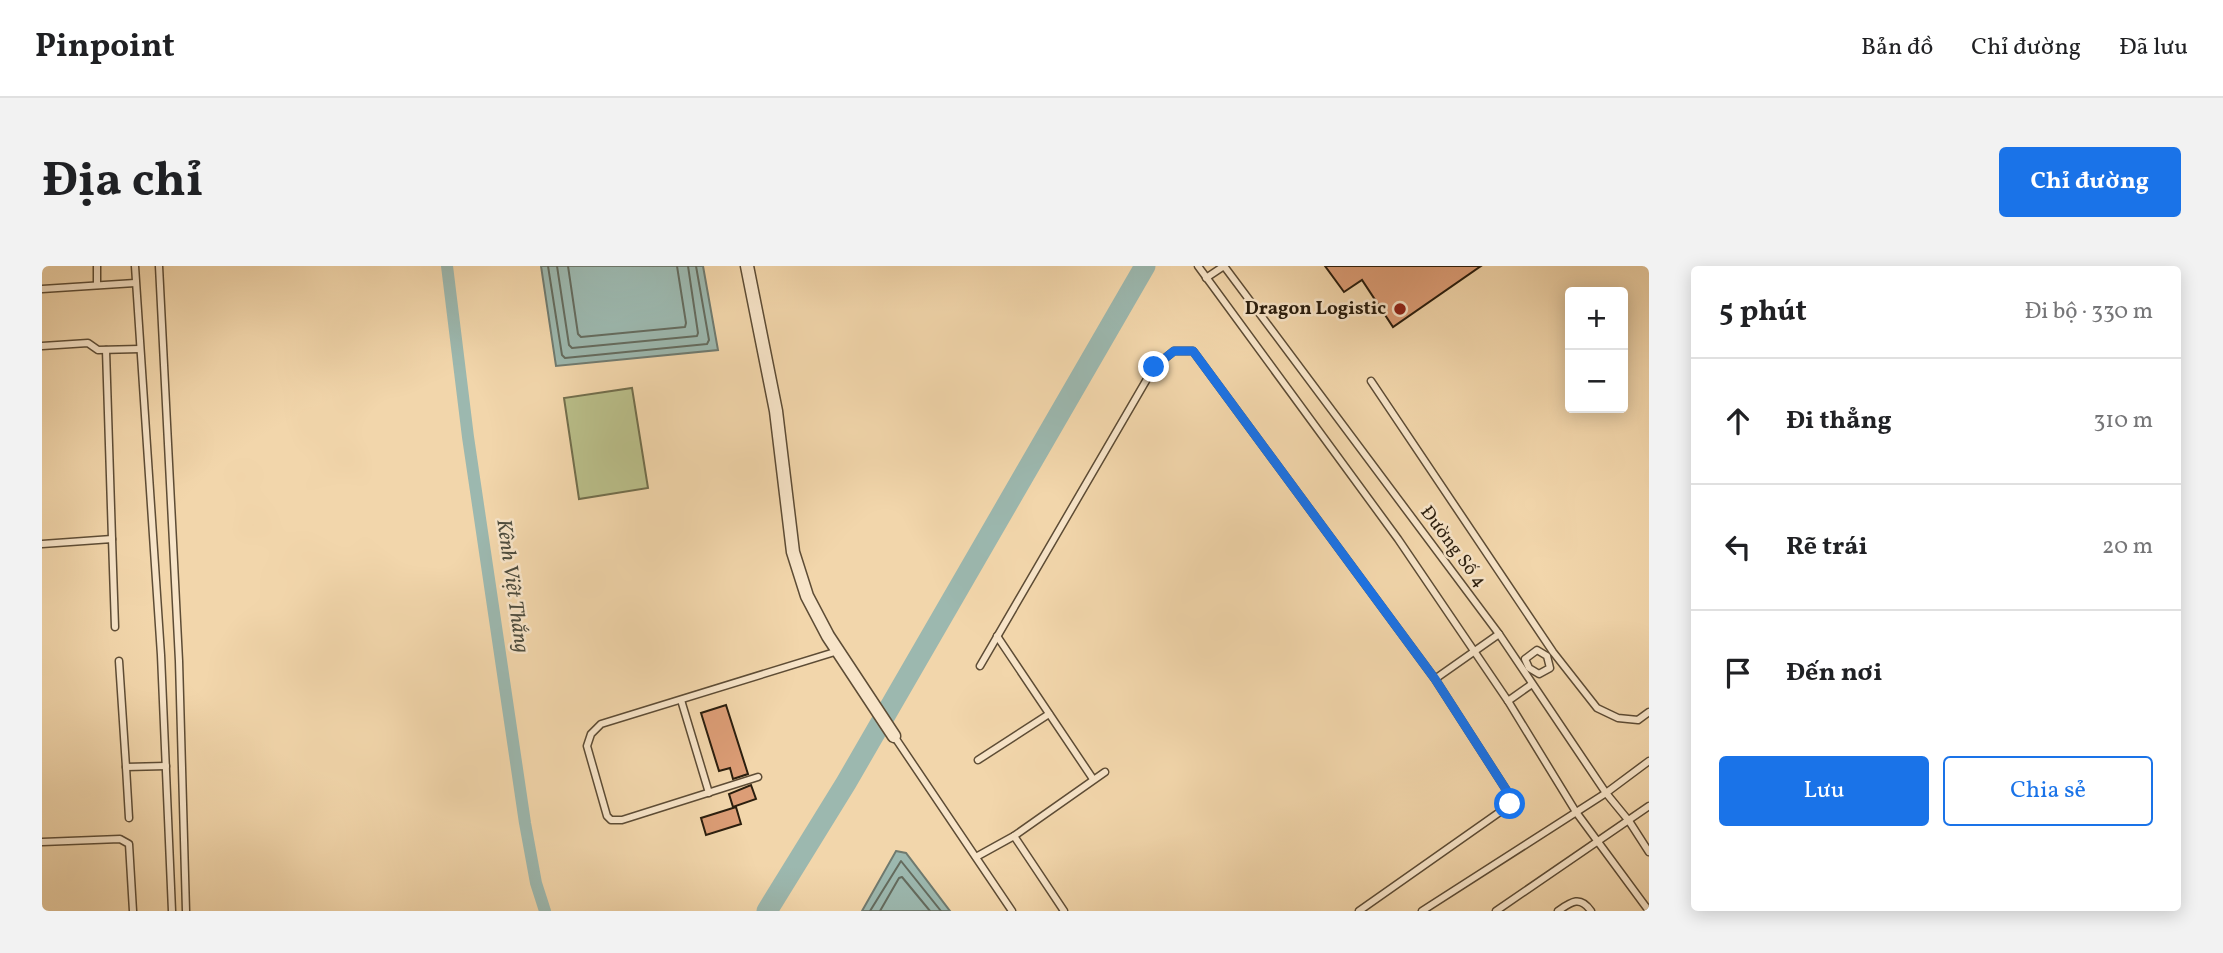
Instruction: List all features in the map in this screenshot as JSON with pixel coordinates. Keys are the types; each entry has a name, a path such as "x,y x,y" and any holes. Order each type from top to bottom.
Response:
{"street":[{"path":"747,266 776,411 793,552 807,596 838,651 894,736"}],"lane":[{"path":"97,266 97,285"},
{"path":"135,266 161,655 172,911"},
{"path":"159,266 179,661 186,911"},
{"path":"1198,266 1398,539 1508,701 1576,812 1648,911"},
{"path":"1206,278 1224,266"},
{"name":"Đường Số 4","path":"1224,266 1527,670 1532,684 1649,852"},
{"path":"42,289 135,283"},
{"path":"42,346 88,343 98,350 140,349"},
{"path":"106,350 115,627"},
{"path":"980,666 1154,367 1174,351 1193,351 1435,679 1511,800 1510,804 1359,911"},
{"path":"1371,380 1550,654 1597,708 1618,718 1638,720 1649,712"},
{"path":"42,544 112,539"},
{"path":"1435,679 1499,634"},
{"path":"997,636 1093,779"},
{"path":"1537,650 1550,654 1550,668 1539,674 1527,670 1525,659 1537,650"},
{"path":"758,777 622,820 611,820 607,816 587,746 591,734 601,724 838,651"},
{"path":"119,661 129,818"},
{"path":"1508,701 1532,684"},
{"path":"681,700 709,793"},
{"path":"978,760 1049,714"},
{"path":"894,736 1012,911"},
{"path":"1422,911 1606,793 1649,761"},
{"path":"125,767 166,766"},
{"path":"976,857 1014,836 1105,772"},
{"path":"1496,911 1649,806"},
{"path":"1014,836 1064,911"},
{"path":"42,842 120,839 129,845 133,911"},
{"path":"1558,911 1573,901 1578,901 1591,911"}],"green space":[{"path":"632,388 648,488 579,499 564,398"}],"water":[{"path":"541,266 703,266 718,350 556,366"},
{"path":"896,851 906,853 950,911 862,911"}],"building":[{"name":"Dragon Logistic","path":"1325,266 1481,266 1393,327 1362,280 1344,292"},
{"path":"726,705 748,774 733,779 730,768 719,771 701,713"},
{"path":"751,785 756,799 733,807 729,794"},
{"path":"736,807 741,824 706,835 701,818"}],"waterway":[{"name":"Kênh Việt Thắng","path":"447,266 468,437 525,823 536,883 545,911"},
{"path":"767,911 846,783 1145,266"}],"place":[{"name":"Dragon Logistic","path":"1400,309"}],"route":[{"path":"1154,367 1174,351 1193,351 1435,679 1507,791 1510,804"}]}
